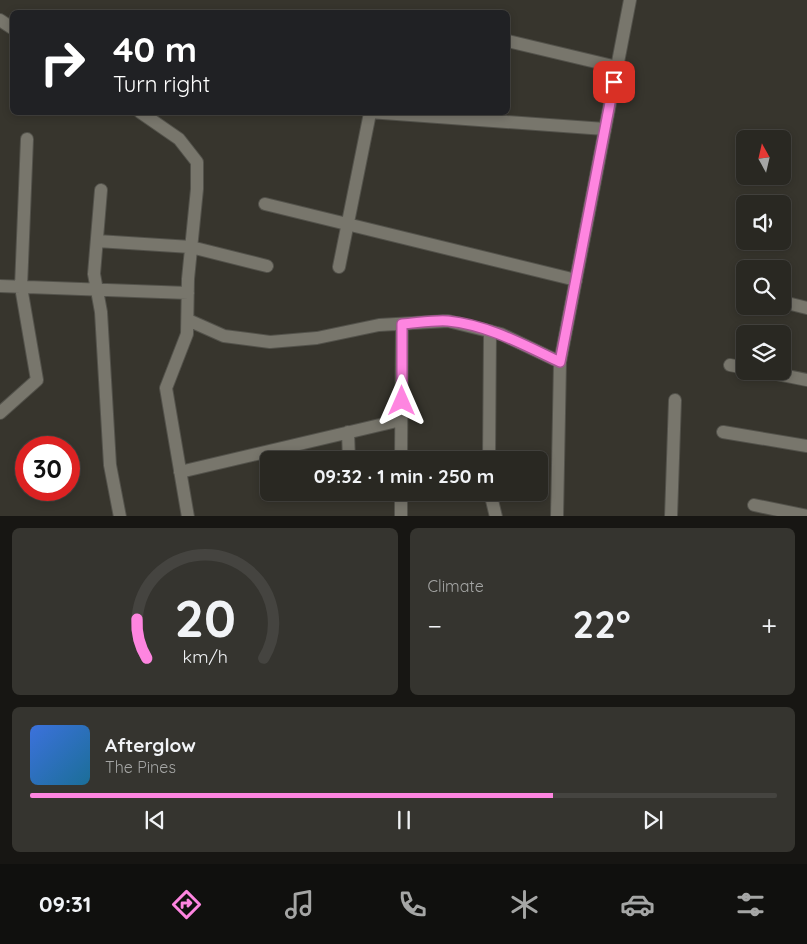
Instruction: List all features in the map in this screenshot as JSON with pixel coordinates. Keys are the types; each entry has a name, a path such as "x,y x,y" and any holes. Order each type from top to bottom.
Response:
{"street":[{"path":"557,516 560,362 630,0"},
{"path":"510,41 617,66"},
{"path":"144,115 179,139 197,162 197,189 191,247 187,334 166,388 188,516"},
{"path":"339,267 370,115"},
{"path":"399,115 605,129"},
{"path":"0,413 37,380 20,287 27,139"},
{"path":"101,190 94,274 102,312 110,465 120,516"},
{"path":"265,204 348,222 576,280"},
{"path":"97,241 191,247 268,266"},
{"path":"0,286 188,294"},
{"path":"791,304 807,308"},
{"path":"188,320 224,336 270,342 316,338 380,326 448,321 501,334 560,362"},
{"path":"401,451 402,324"},
{"path":"489,451 490,331"},
{"path":"730,365 736,366"},
{"path":"791,377 807,380"},
{"path":"671,516 675,400"},
{"path":"180,472 401,420"},
{"path":"348,432 349,451"},
{"path":"723,432 807,446"},
{"path":"401,501 401,516"},
{"path":"492,501 496,516"},
{"path":"754,505 807,516"}],"route":[{"path":"402,401 402,324 448,321 490,331 501,334 560,362 614,82"}]}
